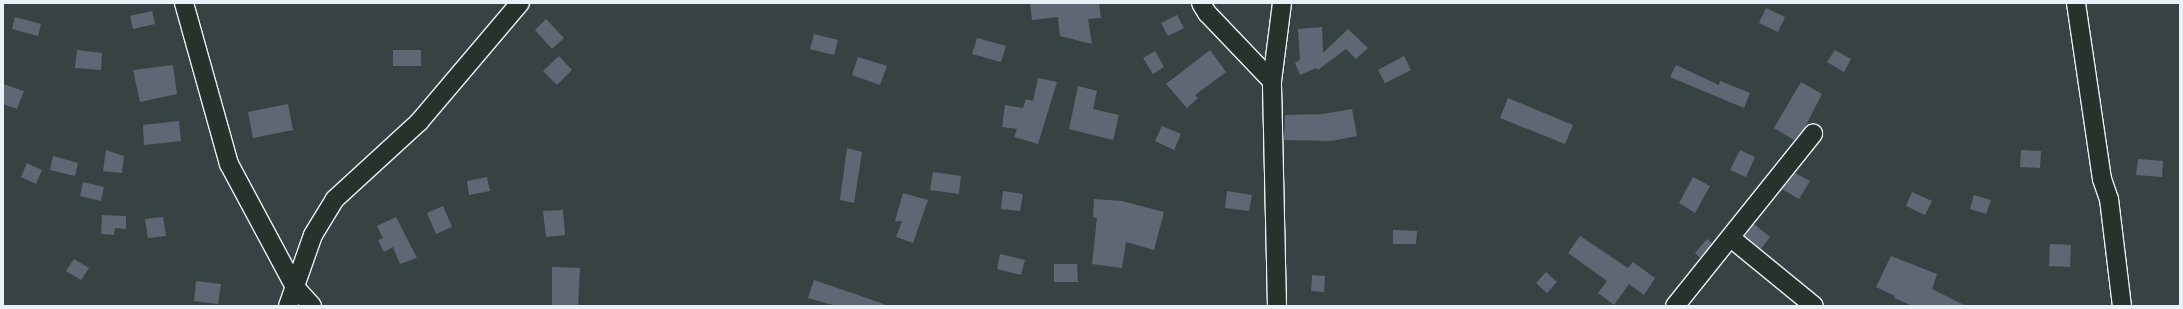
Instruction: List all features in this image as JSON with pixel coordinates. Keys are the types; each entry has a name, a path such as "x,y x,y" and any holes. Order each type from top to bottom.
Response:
{"street":[{"path":"184,3 229,164 295,287 312,306"},
{"path":"288,306 313,235 335,199 419,122 520,3"},
{"path":"1202,3 1207,13 1272,81"},
{"path":"1278,306 1272,81 1282,3"},
{"path":"2076,3 2102,178 2109,199 2122,306"},
{"path":"1675,306 1813,134"},
{"path":"1731,238 1814,306"}],"building":[{"path":"1030,3 1099,3 1101,18 1088,19 1092,44 1060,36 1058,17 1032,20"},
{"path":"1766,8 1785,17 1778,32 1759,23"},
{"path":"152,11 155,24 133,29 130,16"},
{"path":"1177,15 1184,28 1168,36 1161,23"},
{"path":"15,17 41,24 38,36 12,29"},
{"path":"546,19 564,38 552,49 535,30"},
{"path":"1322,27 1323,53 1348,29 1368,48 1356,59 1346,49 1318,70 1316,68 1300,75 1295,63 1300,60 1298,29"},
{"path":"814,34 838,40 834,55 810,49"},
{"path":"977,38 1006,46 1001,62 972,54"},
{"path":"77,50 102,53 101,70 75,68"},
{"path":"393,50 421,50 421,66 393,66"},
{"path":"1210,50 1226,72 1195,95 1198,98 1187,108 1166,84"},
{"path":"1835,50 1851,59 1844,72 1827,62"},
{"path":"1155,51 1164,67 1153,74 1143,58"},
{"path":"559,56 572,70 557,85 543,71"},
{"path":"1404,56 1411,70 1385,83 1378,70"},
{"path":"858,57 887,66 880,85 852,75"},
{"path":"173,65 177,94 140,102 133,70"},
{"path":"1676,65 1719,85 1720,81 1750,93 1744,108 1670,77"},
{"path":"1038,78 1057,82 1038,144 1014,137 1017,129 1002,127 1005,105 1023,108 1026,99 1033,101"},
{"path":"1801,82 1822,94 1804,129 1794,140 1774,128"},
{"path":"3,84 24,91 17,109 3,104"},
{"path":"1078,86 1097,91 1093,109 1119,115 1113,140 1069,129"},
{"path":"1508,98 1573,125 1565,144 1500,118"},
{"path":"288,104 293,130 253,138 248,112"},
{"path":"1352,109 1357,136 1332,141 1284,140 1285,115 1323,114"},
{"path":"179,121 181,141 144,145 143,125"},
{"path":"1162,126 1181,134 1174,150 1155,141"},
{"path":"847,148 862,152 854,203 840,200"},
{"path":"106,150 124,156 122,173 103,171"},
{"path":"1740,150 1755,157 1746,177 1730,170"},
{"path":"2021,150 2041,151 2040,168 2020,167"},
{"path":"53,156 78,163 75,176 50,170"},
{"path":"2138,159 2163,161 2162,177 2136,175"},
{"path":"27,163 42,170 36,184 21,177"},
{"path":"933,172 961,176 959,194 930,190"},
{"path":"1795,173 1810,181 1799,199 1782,189"},
{"path":"487,177 490,191 469,195 467,181"},
{"path":"1693,177 1710,186 1695,213 1679,203"},
{"path":"83,182 104,187 101,201 80,196"},
{"path":"1003,191 1023,194 1020,211 1001,209"},
{"path":"1227,191 1252,195 1249,211 1225,208"},
{"path":"1912,192 1932,201 1925,215 1906,206"},
{"path":"903,193 928,200 913,243 896,237 902,221 895,221"},
{"path":"1974,195 1991,200 1986,214 1970,209"},
{"path":"1094,199 1122,201 1164,212 1154,250 1126,242 1122,268 1092,264 1097,218 1093,217"},
{"path":"443,206 452,227 436,234 427,213"},
{"path":"563,210 565,235 546,237 543,211"},
{"path":"102,215 126,216 126,229 115,228 114,235 101,234"},
{"path":"163,217 166,236 148,238 145,219"},
{"path":"396,217 417,258 400,264 393,247 384,252 378,240 383,238 377,226"},
{"path":"1754,224 1770,237 1761,249 1745,236"},
{"path":"1393,230 1417,231 1416,244 1393,244"},
{"path":"1580,236 1628,268 1633,262 1655,278 1644,295 1629,284 1614,305 1598,293 1607,281 1568,253"},
{"path":"1707,239 1712,243 1700,258 1695,253"},
{"path":"2050,244 2071,245 2070,267 2049,266"},
{"path":"1000,254 1025,260 1021,275 997,269"},
{"path":"1891,256 1937,274 1932,289 1966,306 1913,306 1894,298 1895,296 1876,287"},
{"path":"74,259 89,268 81,280 66,271"},
{"path":"1054,264 1077,264 1078,282 1054,282"},
{"path":"552,267 580,268 578,306 552,306"},
{"path":"1546,272 1557,282 1547,293 1536,283"},
{"path":"1312,275 1325,276 1324,292 1311,291"},
{"path":"814,280 884,304 884,306 836,306 808,298"},
{"path":"196,281 221,284 218,304 194,301"}]}
